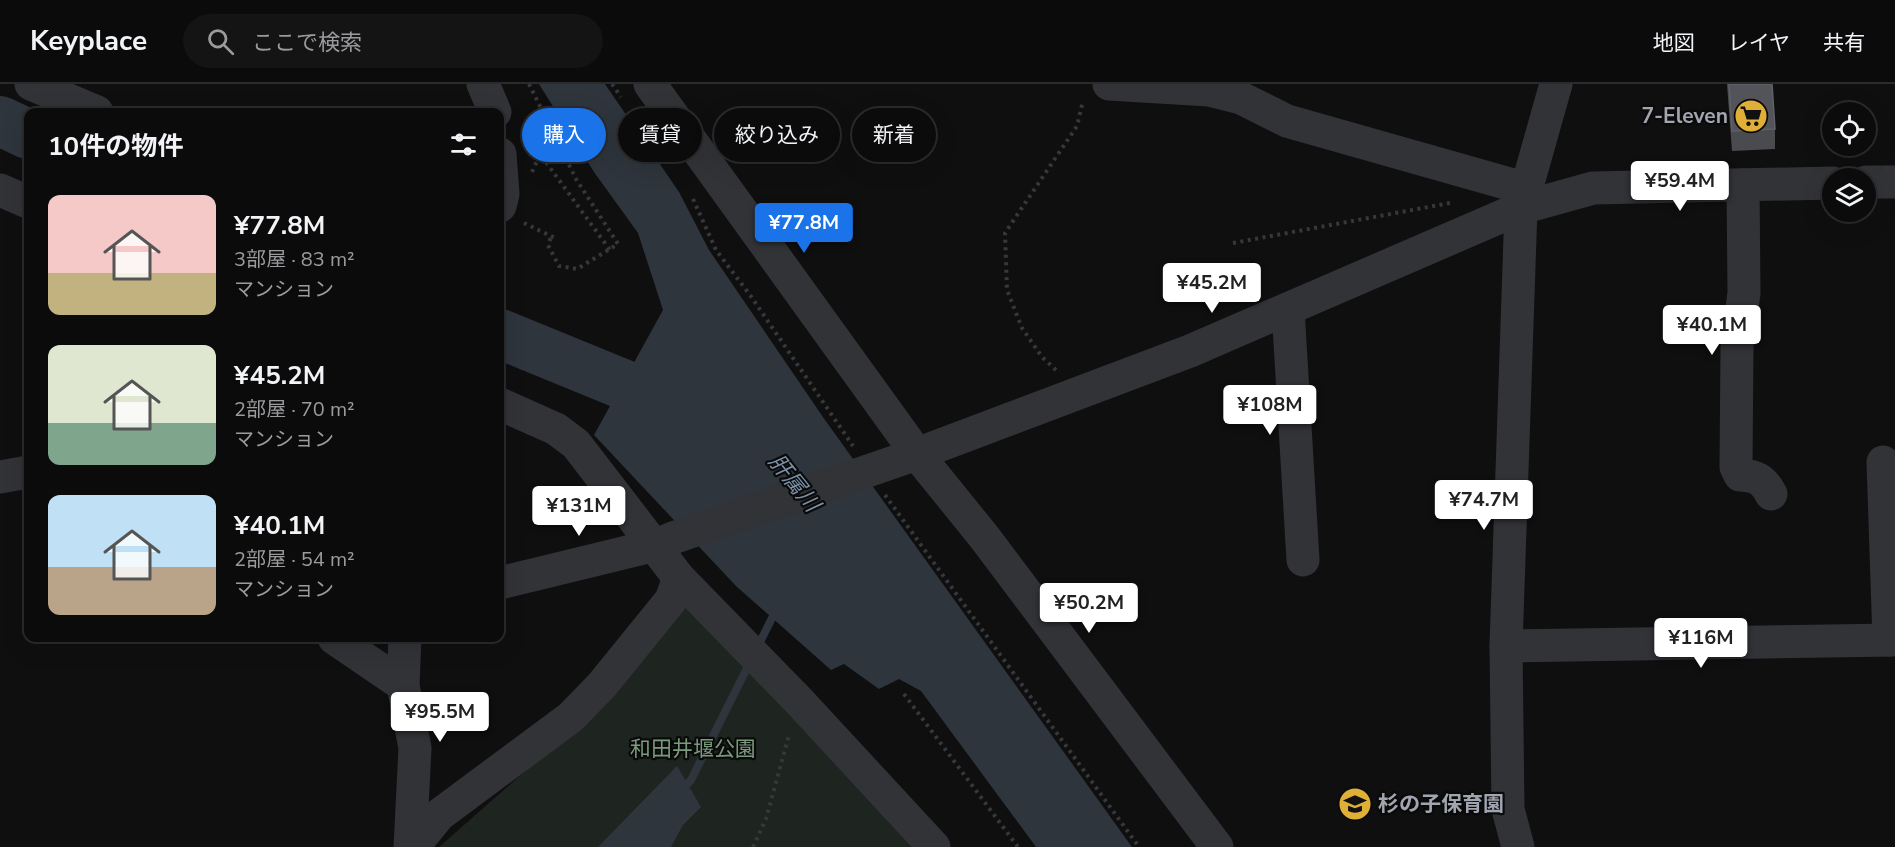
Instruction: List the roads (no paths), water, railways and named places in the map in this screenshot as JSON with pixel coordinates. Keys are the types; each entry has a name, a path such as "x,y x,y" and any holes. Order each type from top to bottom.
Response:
{"street":[{"path":"31,84 88,108"},
{"path":"483,84 493,108"},
{"path":"650,84 917,454 985,538 1217,847"},
{"path":"1518,847 1508,809 1506,646 1524,198 1556,84"},
{"path":"1097,89 1220,93 1241,98 1287,121 1524,198"},
{"path":"1876,182 1895,182"},
{"path":"504,582 664,542 917,454 1090,389 1190,351 1288,309 1524,198 1593,188 1822,183"},
{"path":"1743,185 1743,293 1737,346 1736,467 1740,475 1756,476 1766,484 1771,494"},
{"path":"0,190 24,200"},
{"path":"1288,309 1303,560"},
{"path":"504,406 556,429 576,444 664,542 679,578 798,700 934,847"},
{"path":"1506,646 1892,640 1883,462"},
{"path":"0,477 24,473"},
{"path":"411,847 439,815 571,717 602,685 671,600 679,578"},
{"path":"340,642 403,685"},
{"path":"405,642 403,685 415,748 411,847"}],"water":[{"name":"肝属川","path":"539,84 605,84 621,108 618,108 618,162 658,162 679,192 709,250 825,420 1132,847 1036,847 921,691 899,679 879,689 844,664 831,670 736,586 594,435 663,310 638,233 588,162 606,162 606,108 554,108"},
{"path":"677,766 701,807 683,825 671,847 598,847"}],"waterway":[{"path":"0,121 24,132"},
{"path":"504,336 686,410"},
{"path":"757,648 777,608"},
{"path":"682,790 691,780 750,662"}],"place":[{"name":"7-Eleven","path":"1751,116"},
{"name":"杉の子保育園","path":"1355,804"}],"park label":[{"name":"和田井堰公園","path":"693,749"}]}
